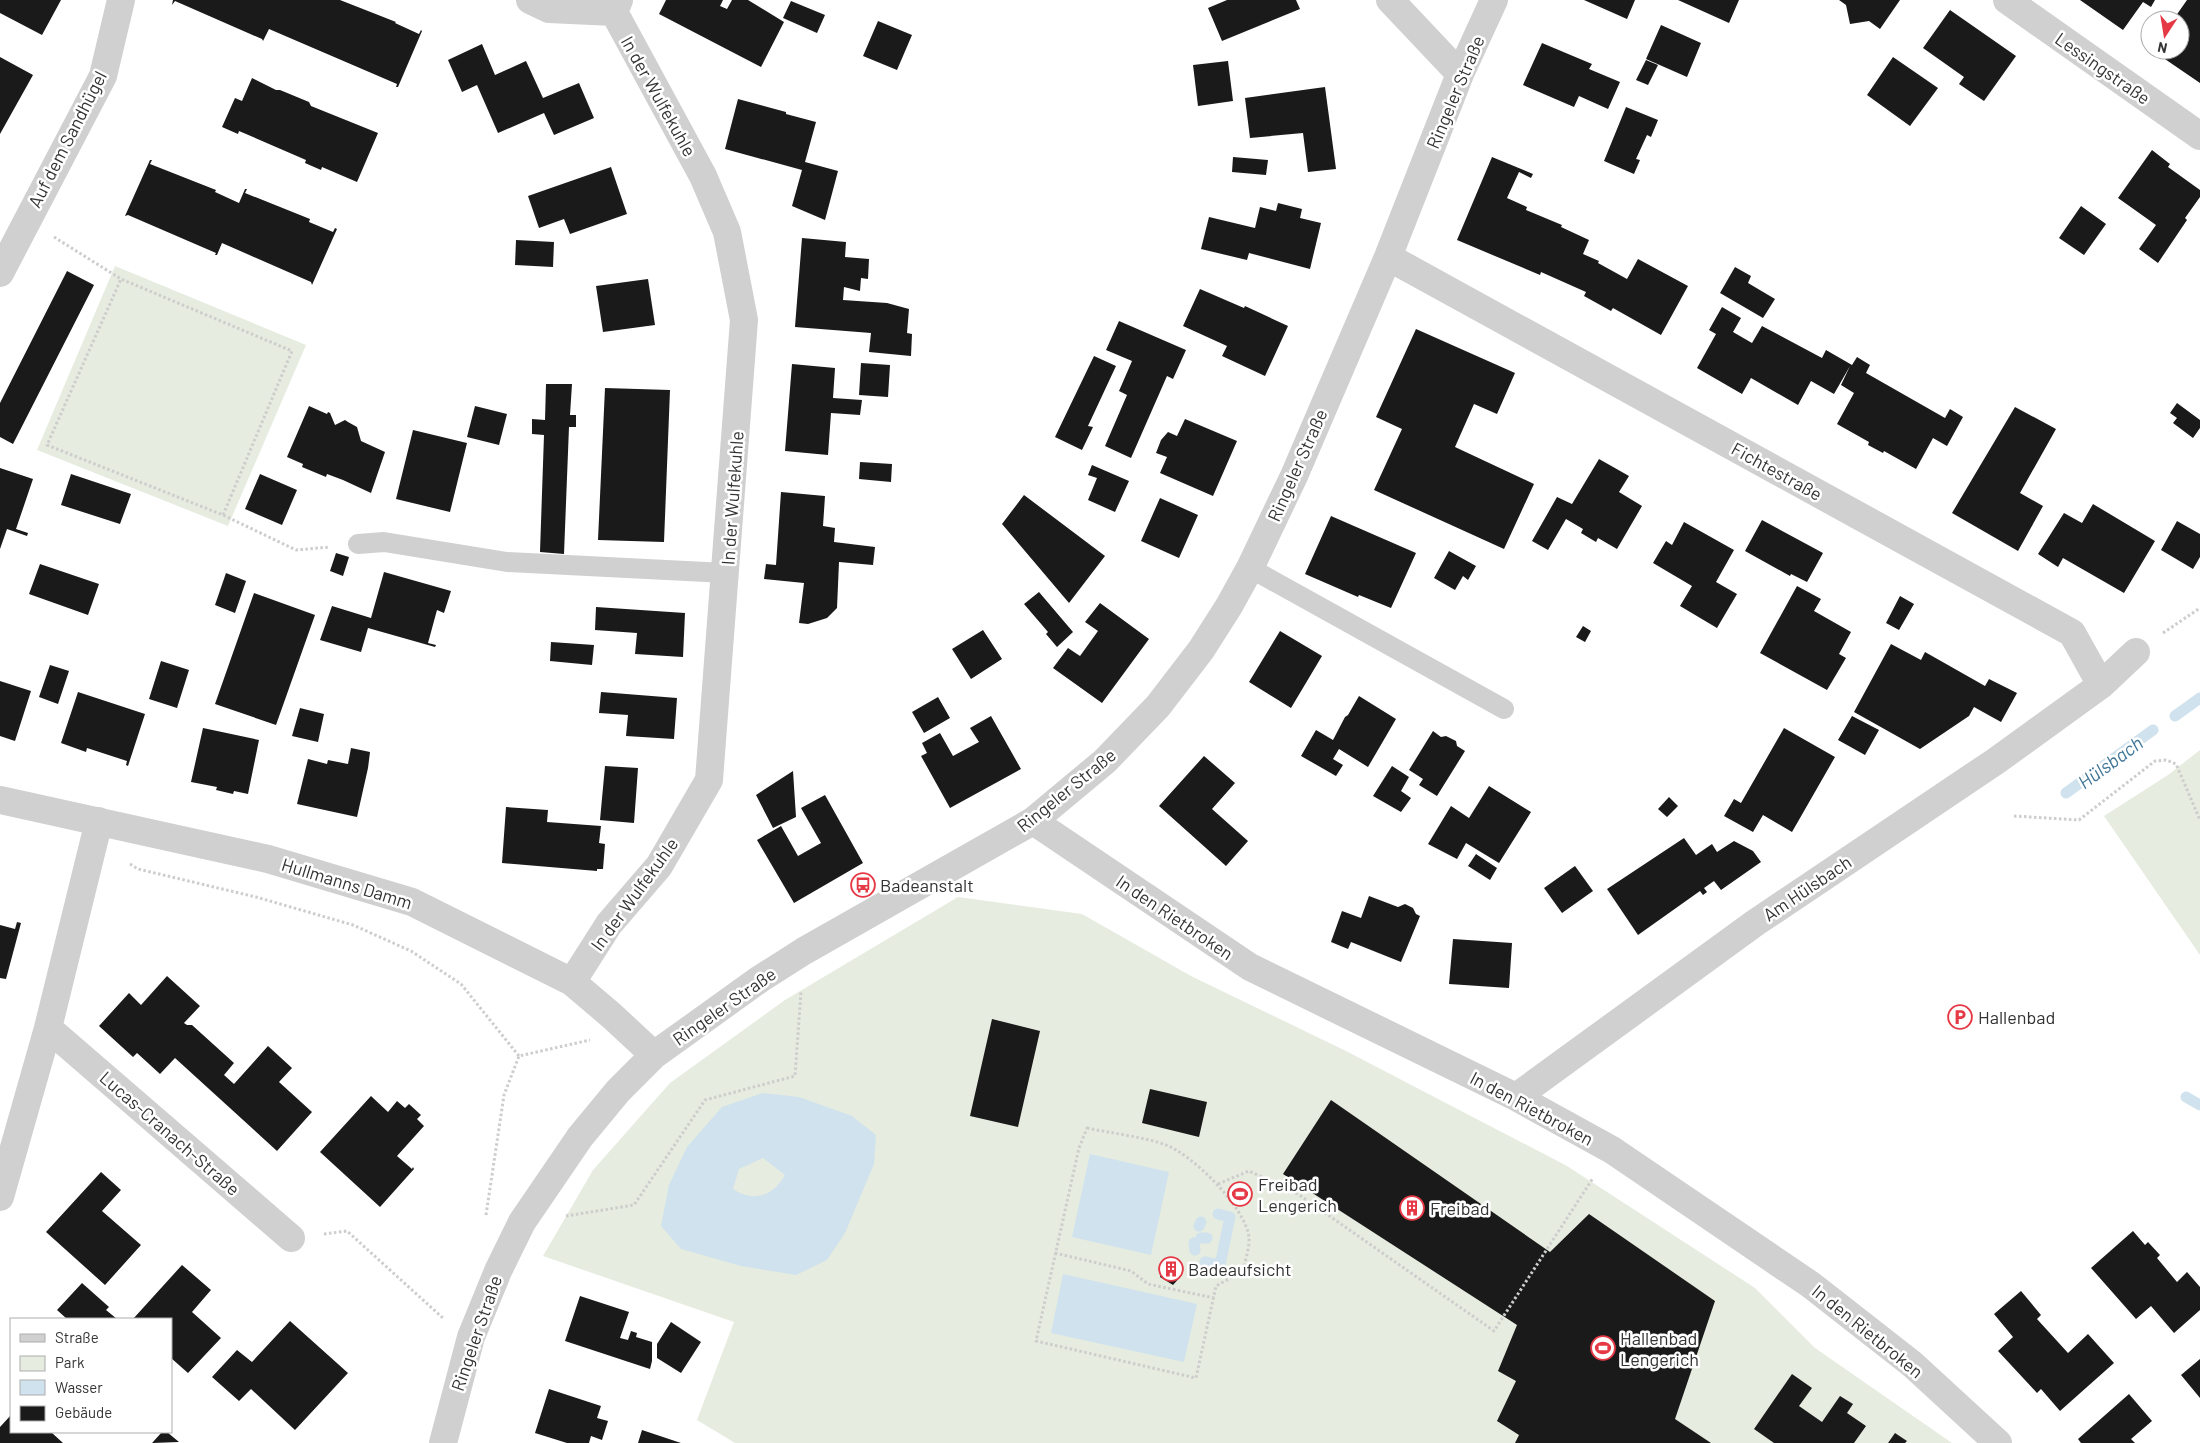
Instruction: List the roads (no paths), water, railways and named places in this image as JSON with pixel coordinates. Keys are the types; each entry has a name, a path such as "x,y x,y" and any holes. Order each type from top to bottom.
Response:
{"street":[{"name":"Auf dem Sandhügel","path":"0,273 26,219 103,76 121,0"},
{"path":"530,0 549,9 616,6"},
{"path":"1390,0 1460,74"},
{"name":"Ringeler Straße","path":"443,1443 471,1337 498,1271 522,1222 580,1137 618,1091 654,1056 707,1016 804,952 1033,821 1105,761 1158,706 1206,642 1250,568 1294,476 1388,257 1460,74 1494,0"},
{"name":"Lessingstraße","path":"2007,0 2200,136"},
{"name":"In der Wulfekuhle","path":"572,982 609,924 659,866 709,780 744,320 727,232 704,176 616,6"},
{"name":"Fichtestraße","path":"1388,257 2072,634 2101,685"},
{"path":"2101,685 2136,652"},
{"name":"Am Hülsbach","path":"1516,1097 1755,923 1996,761 2101,685"},
{"name":"Hullmanns Damm","path":"0,800 268,859 412,902 572,982 622,1025 654,1056"},
{"path":"0,1197 48,1028 98,821"},
{"name":"In den Rietbroken","path":"1033,821 1250,968 1516,1097 1612,1150 1811,1285 1912,1364 1998,1443"},
{"name":"Lucas-Cranach-Straße","path":"48,1028 291,1238"}],"lane":[{"path":"358,544 384,542 507,562 726,573"},
{"path":"1250,568 1504,709"}],"water":[{"path":"763,1093 799,1097 852,1116 876,1135 874,1164 845,1233 827,1260 796,1275 741,1266 681,1249 661,1226 669,1185 687,1147 722,1107","holes":["763,1158 785,1175 775,1188 762,1195 748,1196 733,1189 739,1169"]},
{"path":"1090,1154 1169,1172 1151,1255 1072,1237"},
{"path":"1063,1274 1197,1304 1184,1362 1051,1333"}],"waterway":[{"name":"Hülsbach","path":"2175,716 2200,698"},
{"name":"Hülsbach","path":"2066,793 2153,730"},
{"path":"2186,1097 2200,1105"},
{"path":"1205,1262 1220,1265 1230,1217 1218,1214"},
{"path":"1199,1226 1201,1222"},
{"path":"1201,1238 1207,1238"},
{"path":"1194,1243 1195,1250"}],"place":[{"name":"Badeanstalt","path":"863,885"},
{"name":"Hallenbad","path":"1960,1017"},
{"name":"Freibad Lengerich","path":"1240,1194"},
{"name":"Freibad","path":"1412,1208"},
{"name":"Badeaufsicht","path":"1171,1269"},
{"name":"Hallenbad Lengerich","path":"1603,1348"}]}
